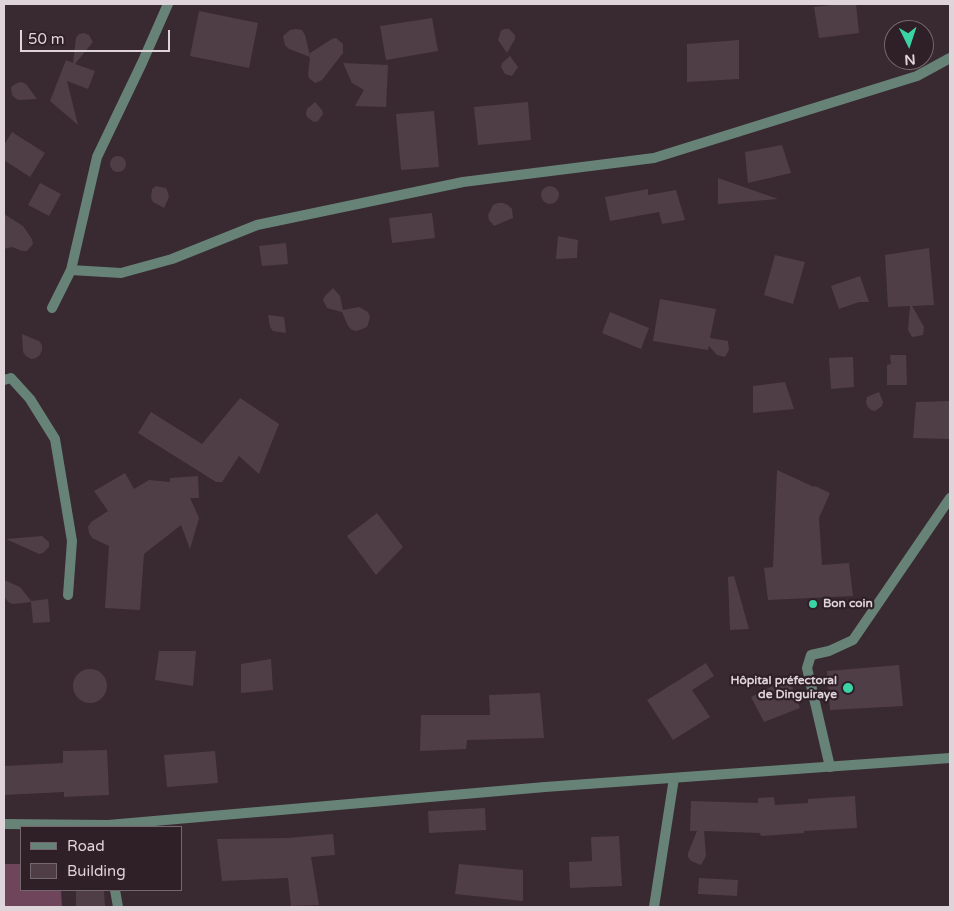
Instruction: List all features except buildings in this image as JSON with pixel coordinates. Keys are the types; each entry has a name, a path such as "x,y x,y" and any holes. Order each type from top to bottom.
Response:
{"street":[{"path":"52,308 71,270 97,157 168,4"},
{"path":"71,270 121,273 172,259 257,225 463,182 654,158 917,76 950,58"},
{"path":"4,380 11,378 30,399 55,438 72,541 68,595"},
{"path":"830,767 807,668 811,655 829,651 853,640 950,498"},
{"path":"4,824 108,826 544,787 950,758"},
{"path":"654,907 674,778"},
{"path":"116,891 118,907"}],"shaded area":[{"path":"4,864 20,864 20,891 61,891 62,907 4,907"}],"place":[{"name":"Bon coin","path":"813,604"},
{"name":"Hôpital préfectoral de Dinguiraye","path":"848,688"}]}
